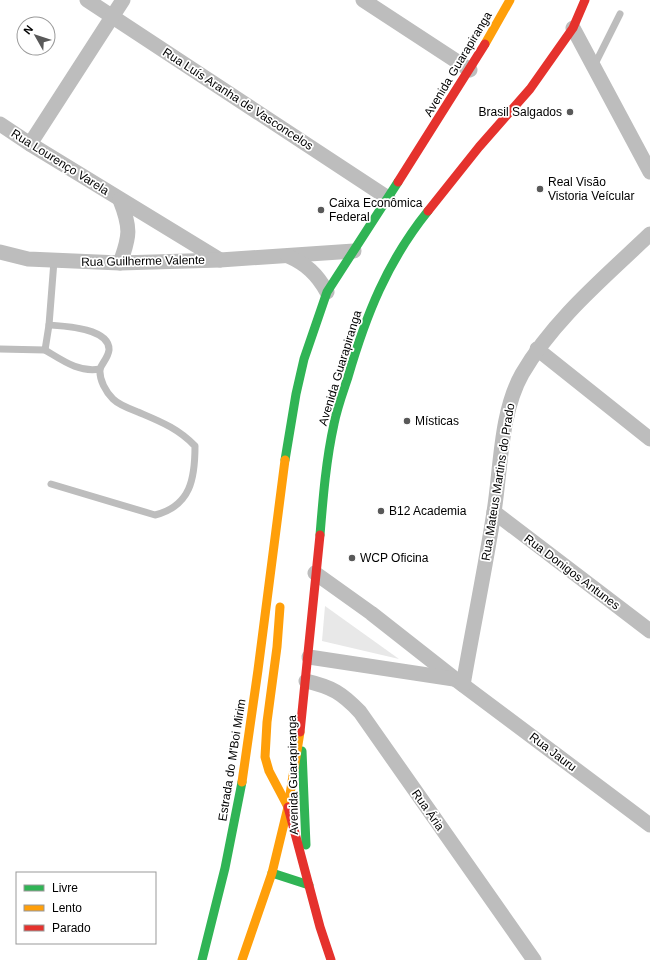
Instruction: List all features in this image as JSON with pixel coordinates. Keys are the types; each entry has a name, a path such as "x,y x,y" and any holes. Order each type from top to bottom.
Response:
{"main road":[{"name":"Avenida Guarapiranga","path":"273,561 296,384 308,338 326,292 470,70 510,0"},
{"name":"Avenida Guarapiranga","path":"303,858 306,843 301,723 309,657 315,573 325,481 334,423 358,342 375,296 396,255 422,218 479,146 530,89 573,28 585,0"},
{"path":"273,561 278,587"},
{"name":"Estrada do M'Boi Mirim","path":"202,960 232,837 273,561"},
{"path":"279,600 277,647 267,722 265,757 269,771 288,807"},
{"path":"242,960 272,873 288,807 301,723"},
{"name":"Avenida Guarapiranga","path":"288,807 296,840 303,858 320,927 331,960"},
{"path":"272,873 309,885"}],"street":[{"name":"Rua Luís Aranha de Vasconcelos","path":"87,0 388,198"},
{"path":"30,144 123,0"},
{"path":"363,0 470,70"},
{"path":"573,28 650,172"},
{"name":"Rua Lourenço Varela","path":"0,124 120,200 220,260"},
{"name":"Rua Lourenço Varela","path":"120,200 129,228 128,242 120,263"},
{"name":"Rua Mateus Martins do Prado","path":"459,682 494,512 507,417 521,376 537,349 585,297 650,234"},
{"name":"Rua Guilherme Valente","path":"0,252 28,259 120,263 220,260 288,256 304,253 354,251"},
{"path":"288,256 307,266 317,276 326,292"},
{"path":"537,349 650,439"},
{"name":"Rua Donigos Antunes","path":"494,512 650,631"},
{"name":"Rua Jauru","path":"315,573 371,613 459,682 650,825"},
{"name":"Rua Jauru","path":"309,657 459,682"},
{"name":"Rua Ária","path":"306,681 336,690 348,699 360,712 534,960"}],"lane":[{"path":"594,66 620,14"},
{"path":"45,350 49,325 54,261"},
{"path":"49,325 80,328 99,335 107,341 109,349 107,358 100,369 106,391 114,400 170,425 185,435 195,446 195,465 192,483 180,503 167,512 155,515 51,484"},
{"path":"0,348 45,350 82,369 100,369"}],"shaded area":[{"path":"325,606 399,659 322,641"}],"traffic: fast":[{"path":"285,460 296,394 304,359 327,292 398,182"},
{"path":"320,535 325,479 335,418 362,332 389,270 414,230 428,211"},
{"path":"302,751 306,845"},
{"path":"202,960 225,868 242,782"},
{"path":"272,873 309,885"}],"traffic: slow":[{"path":"485,44 510,0"},
{"path":"242,782 285,460"},
{"path":"280,607 277,647 267,722 265,757 269,771 288,807"},
{"path":"242,960 272,873 288,807 300,732"}],"traffic: jam":[{"path":"428,211 479,147 530,89 573,28 585,0"},
{"path":"398,182 485,44"},
{"path":"300,732 320,535"},
{"path":"288,807 320,927 331,960"}],"place":[{"name":"Brasil Salgados","path":"570,112"},
{"name":"Real Visão Vistoria Veícular","path":"540,189"},
{"name":"Caixa Econômica Federal","path":"321,210"},
{"name":"Místicas","path":"407,421"},
{"name":"B12 Academia","path":"381,511"},
{"name":"WCP Oficina","path":"352,558"}]}
